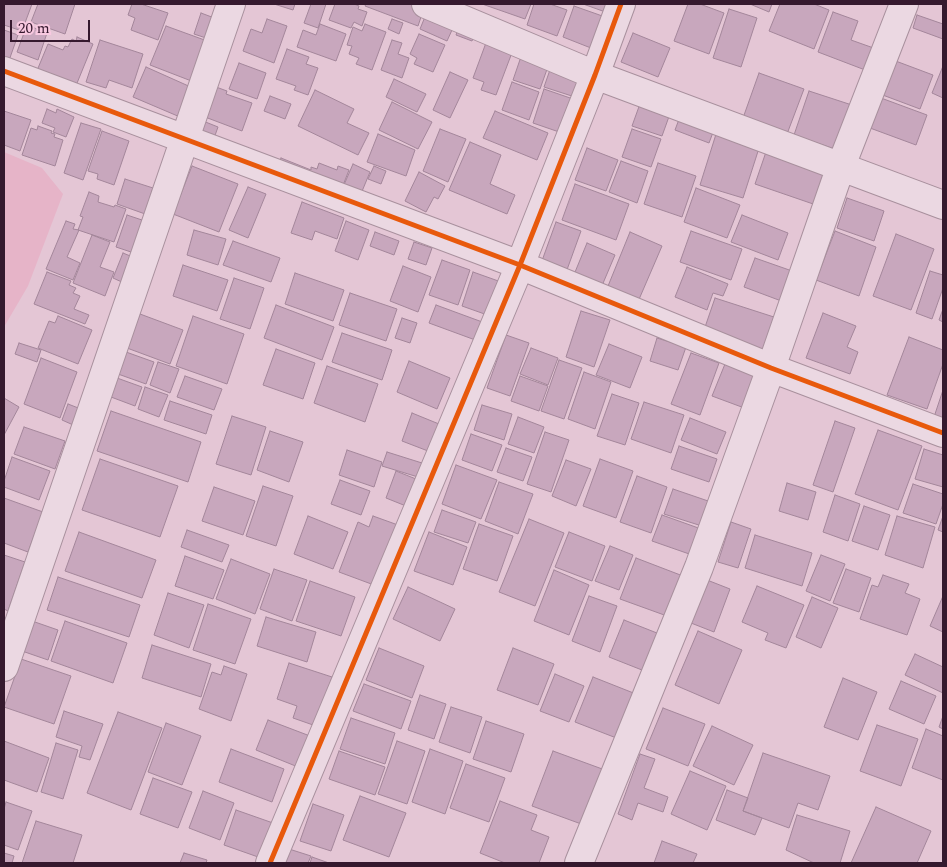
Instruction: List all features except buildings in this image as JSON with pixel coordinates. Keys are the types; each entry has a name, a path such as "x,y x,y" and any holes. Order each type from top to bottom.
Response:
{"street":[{"path":"4,667 231,4"},
{"path":"426,4 595,75 943,205"},
{"path":"270,863 520,265 621,4"},
{"path":"579,863 699,567 841,166 904,4"},
{"path":"4,71 520,265 771,368 943,433"}],"shaded area":[{"path":"4,152 42,168 63,194 28,286 4,327"}],"cycle path":[{"path":"270,863 520,265 621,4"},
{"path":"4,71 520,265 771,368 943,433"}]}
